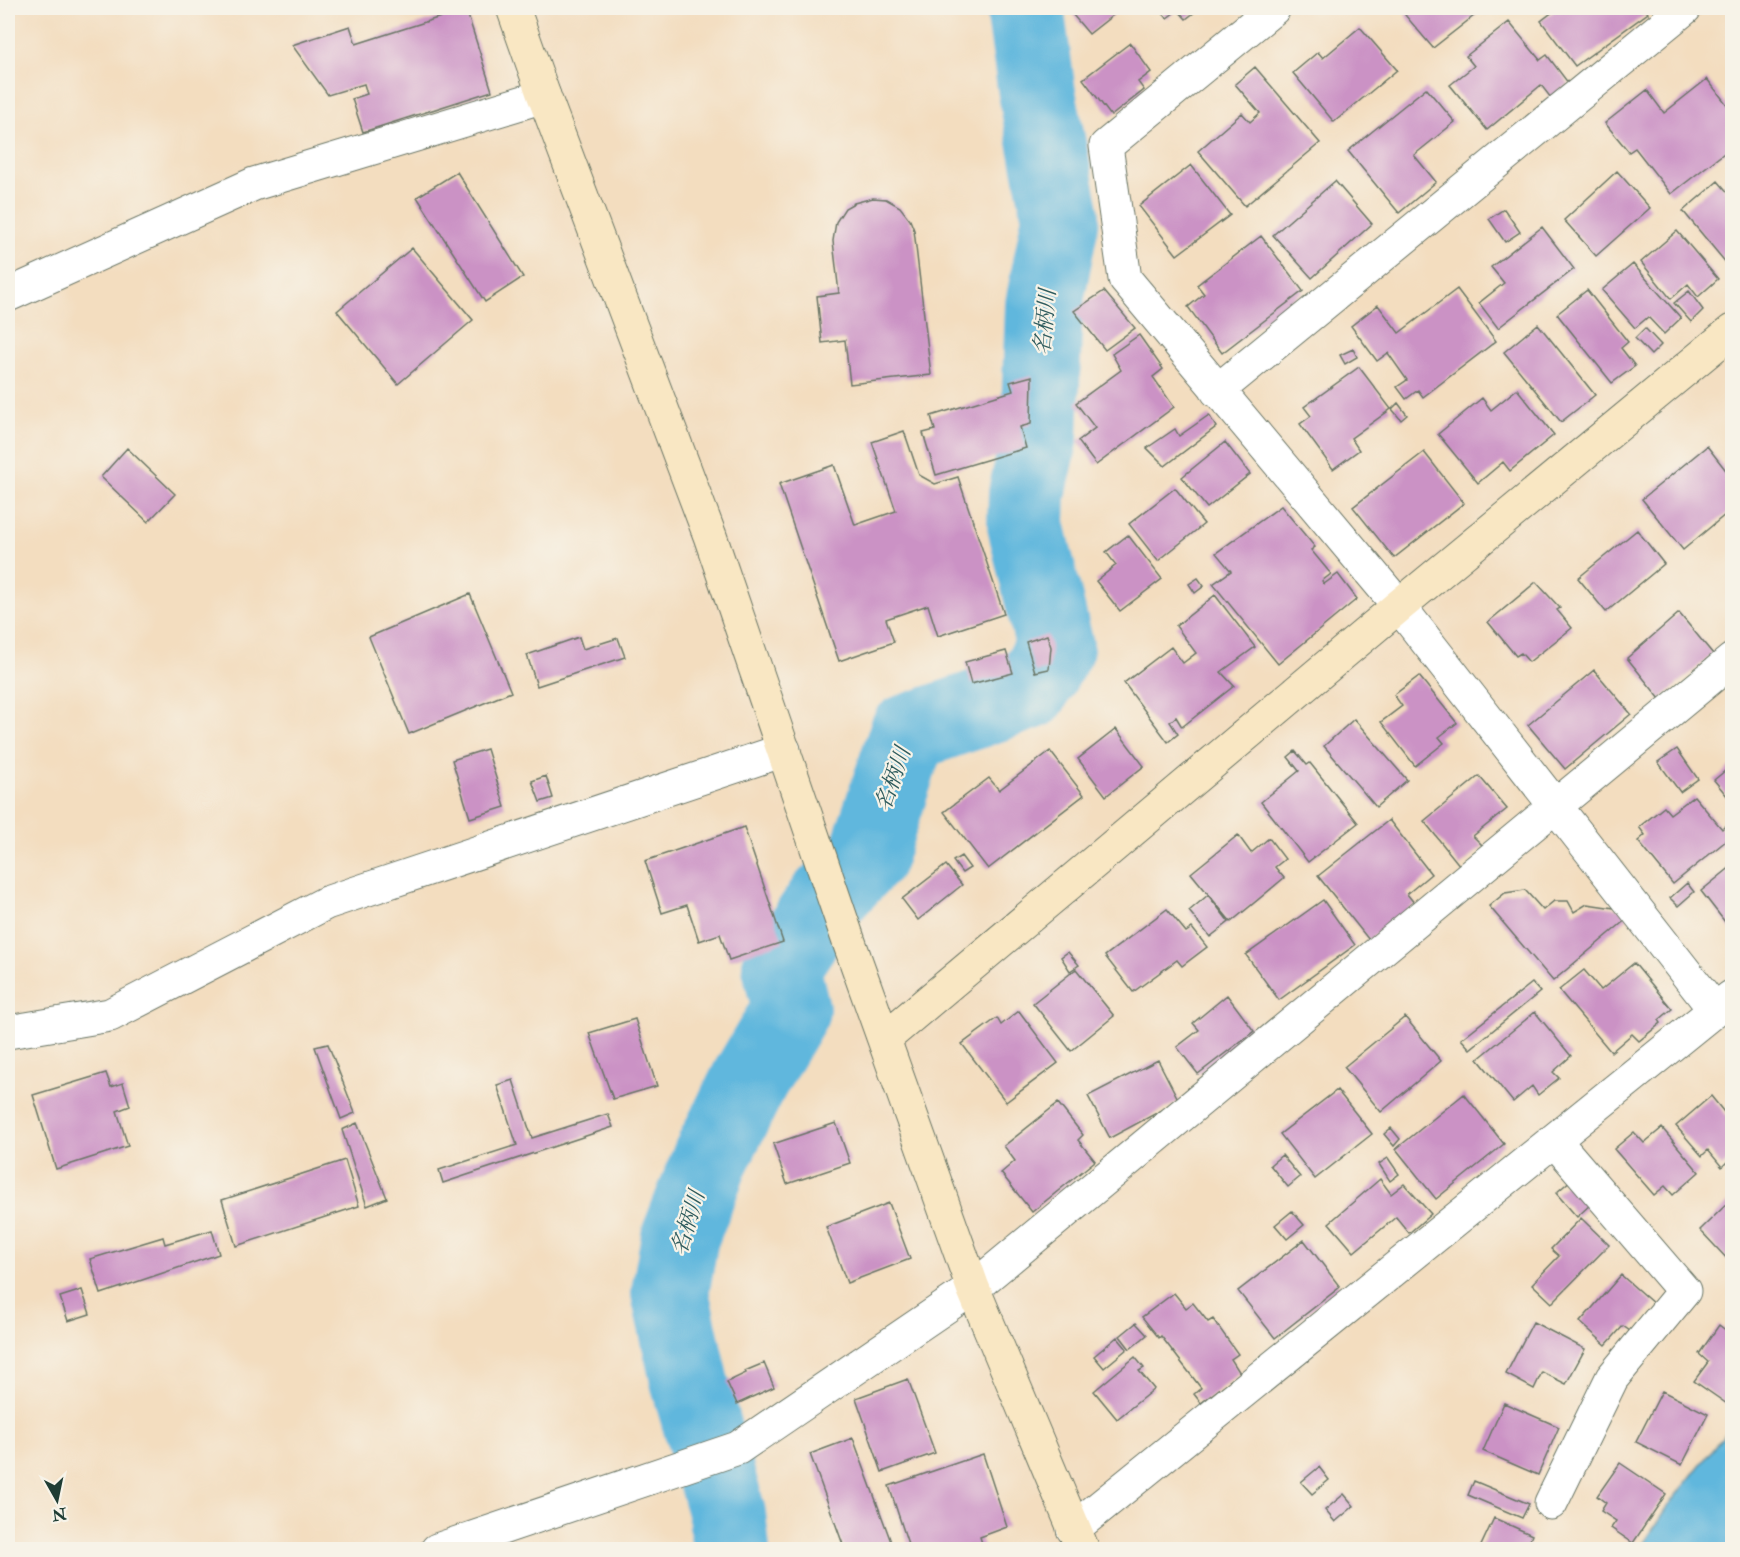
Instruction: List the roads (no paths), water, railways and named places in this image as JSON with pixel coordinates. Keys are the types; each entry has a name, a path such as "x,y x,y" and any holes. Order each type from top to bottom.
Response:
{"street":[{"path":"513,8 710,536 849,942 973,1288 1078,1539 1554,1140 1724,1003 1554,806 1399,606 1125,279 1106,146 1274,8"},
{"path":"1217,391 1685,8"},
{"path":"8,295 254,184 544,96"},
{"path":"884,1039 1399,606 1732,331"},
{"path":"437,1550 738,1448 973,1288 1732,660"},
{"path":"8,1032 110,1015 326,903 784,750"},
{"path":"1551,1503 1612,1378 1684,1291 1554,1140"}],"water":[{"path":"1732,1425 1732,1549 1640,1549 1673,1499"}],"waterway":[{"name":"名柄川","path":"731,1550 727,1514 690,1384 670,1293 680,1237 711,1157 750,1079 791,1009 781,967 825,901 868,855 908,733 1030,691 1055,647 1026,525 1027,494 1039,440 1044,305 1061,217 1037,93 1025,8"}]}
